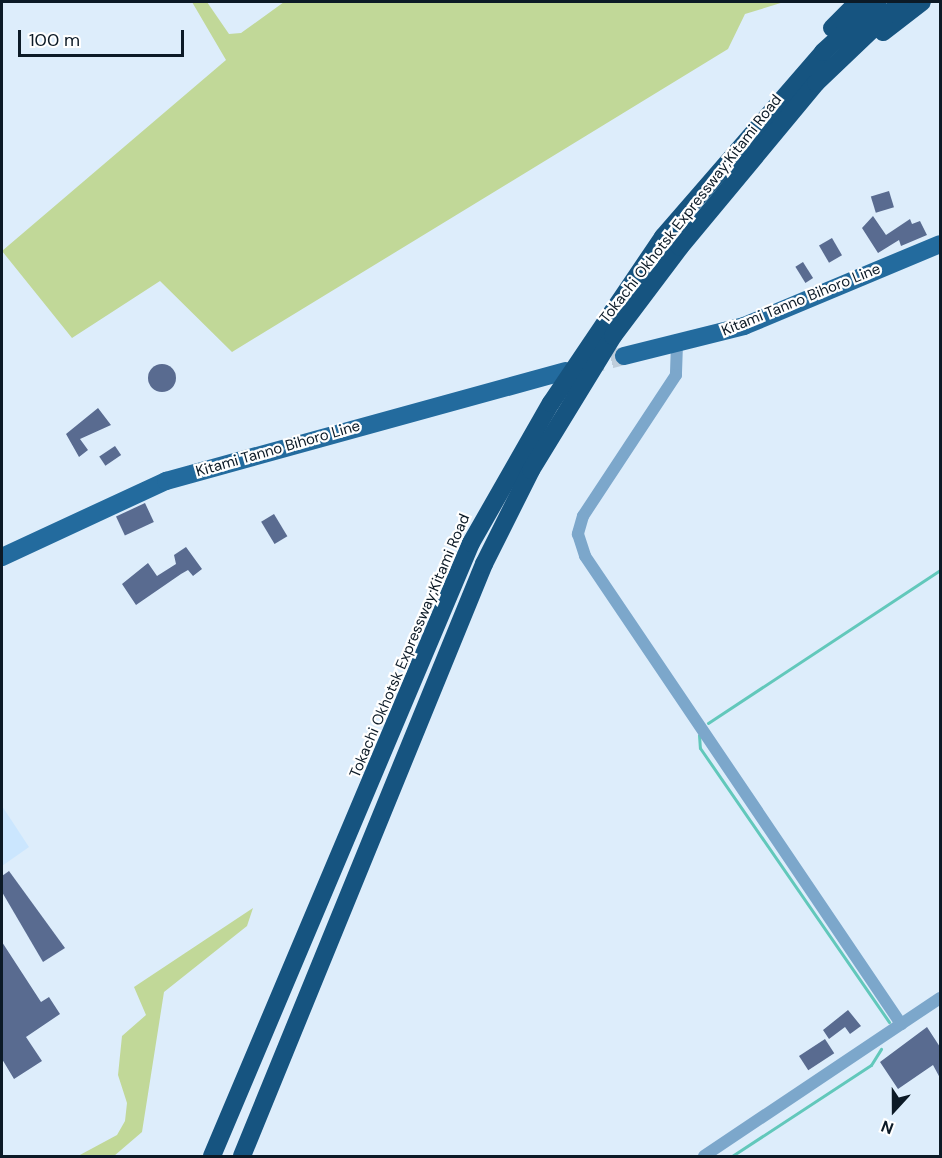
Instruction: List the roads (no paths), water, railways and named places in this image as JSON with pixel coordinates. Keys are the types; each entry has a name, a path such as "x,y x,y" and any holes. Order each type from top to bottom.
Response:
{"highway":[{"path":"722,165 816,45 858,2"},
{"name":"Tokachi Okhotsk Expressway;Kitami Road","path":"212,1156 476,534 599,325 722,165 822,52 878,2"},
{"name":"Tokachi Okhotsk Expressway;Kitami Road","path":"242,1156 484,564 531,470 620,327 816,83 901,2"},
{"path":"816,83 922,2"}],"main road":[{"name":"Kitami Tanno Bihoro Line","path":"624,356 744,326 940,244"},
{"name":"Kitami Tanno Bihoro Line","path":"2,557 166,481 565,371"}],"street":[{"path":"677,344 676,375 583,516 578,534 585,556 901,1024"},
{"path":"704,1156 940,998"}],"waterway":[{"path":"708,723 940,570"},
{"path":"699,735 700,748 889,1022"},
{"path":"732,1156 871,1065 881,1049"}],"tunnel":[{"path":"585,366 624,356"}]}
